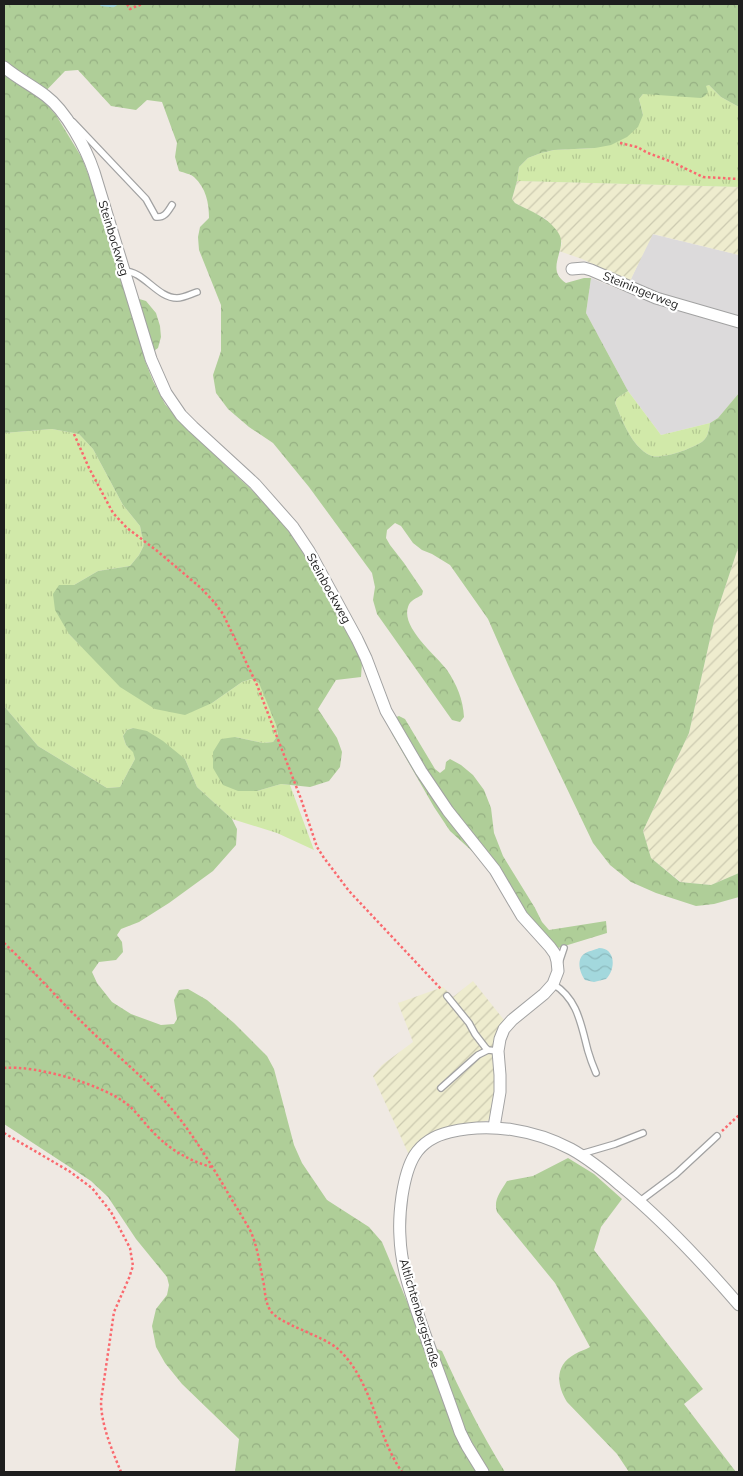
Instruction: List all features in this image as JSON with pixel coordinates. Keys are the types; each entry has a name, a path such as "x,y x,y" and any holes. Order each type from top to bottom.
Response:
{"street":[{"name":"Steinbockweg","path":"4,67 48,97 62,112 91,164 151,359 166,393 181,415 193,428 256,484 297,533 357,639 386,711 410,754 448,811 495,870 522,916 553,950 558,967"},
{"name":"Steiningerweg","path":"572,269 584,268 591,270 656,298 739,322"},
{"path":"494,1127 500,1088 493,1050 506,1026 554,984 558,967"},
{"name":"Altlichtenbergstraße","path":"483,1472 460,1432 418,1313 402,1257 400,1228 406,1176 411,1160 421,1146 433,1138 447,1132 468,1128 494,1127 544,1138 581,1155 640,1201 695,1256 739,1305"}],"lane":[{"path":"62,112 87,135 146,199 156,217 160,218 166,215 172,205"},
{"path":"124,271 132,272 162,293 172,297 181,297 197,292"},
{"path":"558,967 564,948"},
{"path":"554,984 564,992 575,1007 596,1073"},
{"path":"447,996 478,1038 493,1050"},
{"path":"441,1088 478,1055 493,1050"},
{"path":"581,1155 643,1133"},
{"path":"640,1201 676,1174 717,1136"}],"path":[{"path":"127,4 130,9 142,4"},
{"path":"620,143 637,147 703,177 739,179"},
{"path":"74,434 88,468 113,513 127,528 201,588 223,614 257,684 318,847 326,863 349,891 447,996"},
{"path":"4,943 105,1045 162,1097 190,1133 213,1168 254,1239 267,1304 271,1313 324,1339 338,1348 345,1356 364,1386 390,1449 402,1472"},
{"path":"4,1068 20,1067 42,1071 98,1088 114,1095 128,1104 166,1145 181,1156 213,1168"},
{"path":"717,1136 739,1115"},
{"path":"4,1133 69,1171 92,1188 111,1212 130,1248 133,1266 114,1312 101,1400 101,1413 106,1431 121,1472"}],"shaded area":[{"path":"517,181 739,187 739,255 653,234 630,281 582,259 559,251 562,243 546,219 515,203 512,199"},
{"path":"652,234 739,255 739,393 718,418 710,423 661,435 628,391 586,313 591,278 625,292"},
{"path":"739,545 739,873 711,885 681,882 651,858 643,831 689,733 714,621"},
{"path":"473,981 504,1020 490,1120 443,1129 409,1155 373,1076 382,1065 413,1042 398,1003 443,987 453,997"}],"green space":[{"path":"4,4 739,4 739,107 721,97 709,85 706,86 708,92 701,98 643,94 639,99 643,115 638,127 627,137 611,145 595,148 554,150 528,158 519,167 512,199 515,203 545,219 559,234 561,246 556,265 557,272 566,283 591,278 586,313 628,391 617,398 615,403 629,434 643,451 657,457 686,450 699,444 706,437 710,423 718,418 739,393 739,545 714,621 689,733 643,831 651,858 680,882 711,885 739,873 739,897 714,904 696,906 656,893 631,882 610,865 593,843 513,676 488,619 450,565 422,550 413,543 401,526 395,523 387,530 386,538 423,591 422,595 410,603 408,607 407,615 410,624 421,641 447,670 461,698 464,717 460,722 452,720 377,614 373,600 375,587 372,573 309,487 273,443 249,427 228,409 216,393 213,375 221,351 221,305 199,250 198,237 200,227 209,218 207,201 198,181 191,175 179,171 175,157 177,143 162,102 147,100 136,110 111,106 78,70 65,71 40,97 56,115 82,158 95,192 126,295 146,301 156,313 161,337 158,348 144,358 153,381 165,404 184,426 273,510 298,543 348,631 362,663 361,677 336,680 318,709 337,738 342,752 340,767 329,781 310,787 281,784 257,791 238,791 223,785 213,768 213,752 221,739 235,737 263,743 273,742 278,735 276,725 259,683 251,679 242,682 212,703 185,715 155,709 120,687 69,634 55,610 53,594 59,585 74,585 98,571 130,566 144,545 140,526 123,505 93,449 79,434 52,429 4,433"},
{"path":"709,85 721,97 739,107 739,187 517,181 519,167 528,158 554,150 595,148 643,115 639,99 643,94 665,94"},
{"path":"628,391 661,435 710,423 706,437 693,447 664,456 652,456 643,451 629,434 615,403 617,398"},
{"path":"52,429 79,434 93,449 123,505 140,526 144,545 130,566 98,571 74,585 60,585 69,634 83,648 212,703 242,682 251,679 260,683 278,735 273,742 263,743 235,737 257,791 281,784 290,785 314,850 277,833 232,819 197,787 185,759 133,728 127,730 123,736 126,745 134,752 135,759 120,787 107,788 38,746 4,706 4,433"},
{"path":"4,706 38,746 107,788 120,787 135,759 133,752 126,745 123,736 127,730 133,728 147,731 185,759 197,787 232,819 237,829 236,845 213,871 139,922 121,929 117,935 122,942 123,952 116,960 99,962 92,972 97,983 112,1002 131,1014 161,1025 174,1024 177,1019 174,1000 179,990 188,989 207,1000 234,1023 267,1056 274,1069 294,1145 302,1163 327,1200 369,1227 382,1242 427,1349 442,1351 472,1413 505,1472 235,1472 239,1439 182,1384 165,1363 156,1347 152,1326 156,1309 167,1295 169,1285 167,1277 136,1239 108,1197 91,1181 4,1124"},
{"path":"399,716 405,719 435,769 440,773 445,769 446,762 450,759 473,775 484,790 491,808 494,833 503,856 542,922 549,930 606,921 607,933 558,948 551,944 526,915 488,862 473,852 450,831 434,807 392,734 390,725 394,718"},
{"path":"568,1158 594,1174 622,1199 601,1227 594,1250 703,1389 684,1404 736,1472 629,1472 617,1454 567,1402 563,1395 559,1382 561,1369 568,1358 590,1347 555,1283 497,1212 496,1204 498,1196 507,1181 533,1176"}],"water":[{"path":"599,948 605,949 611,955 613,960 612,970 606,979 594,982 585,980 580,970 580,960 586,953"}],"waterway":[{"path":"102,4 115,4"}]}
